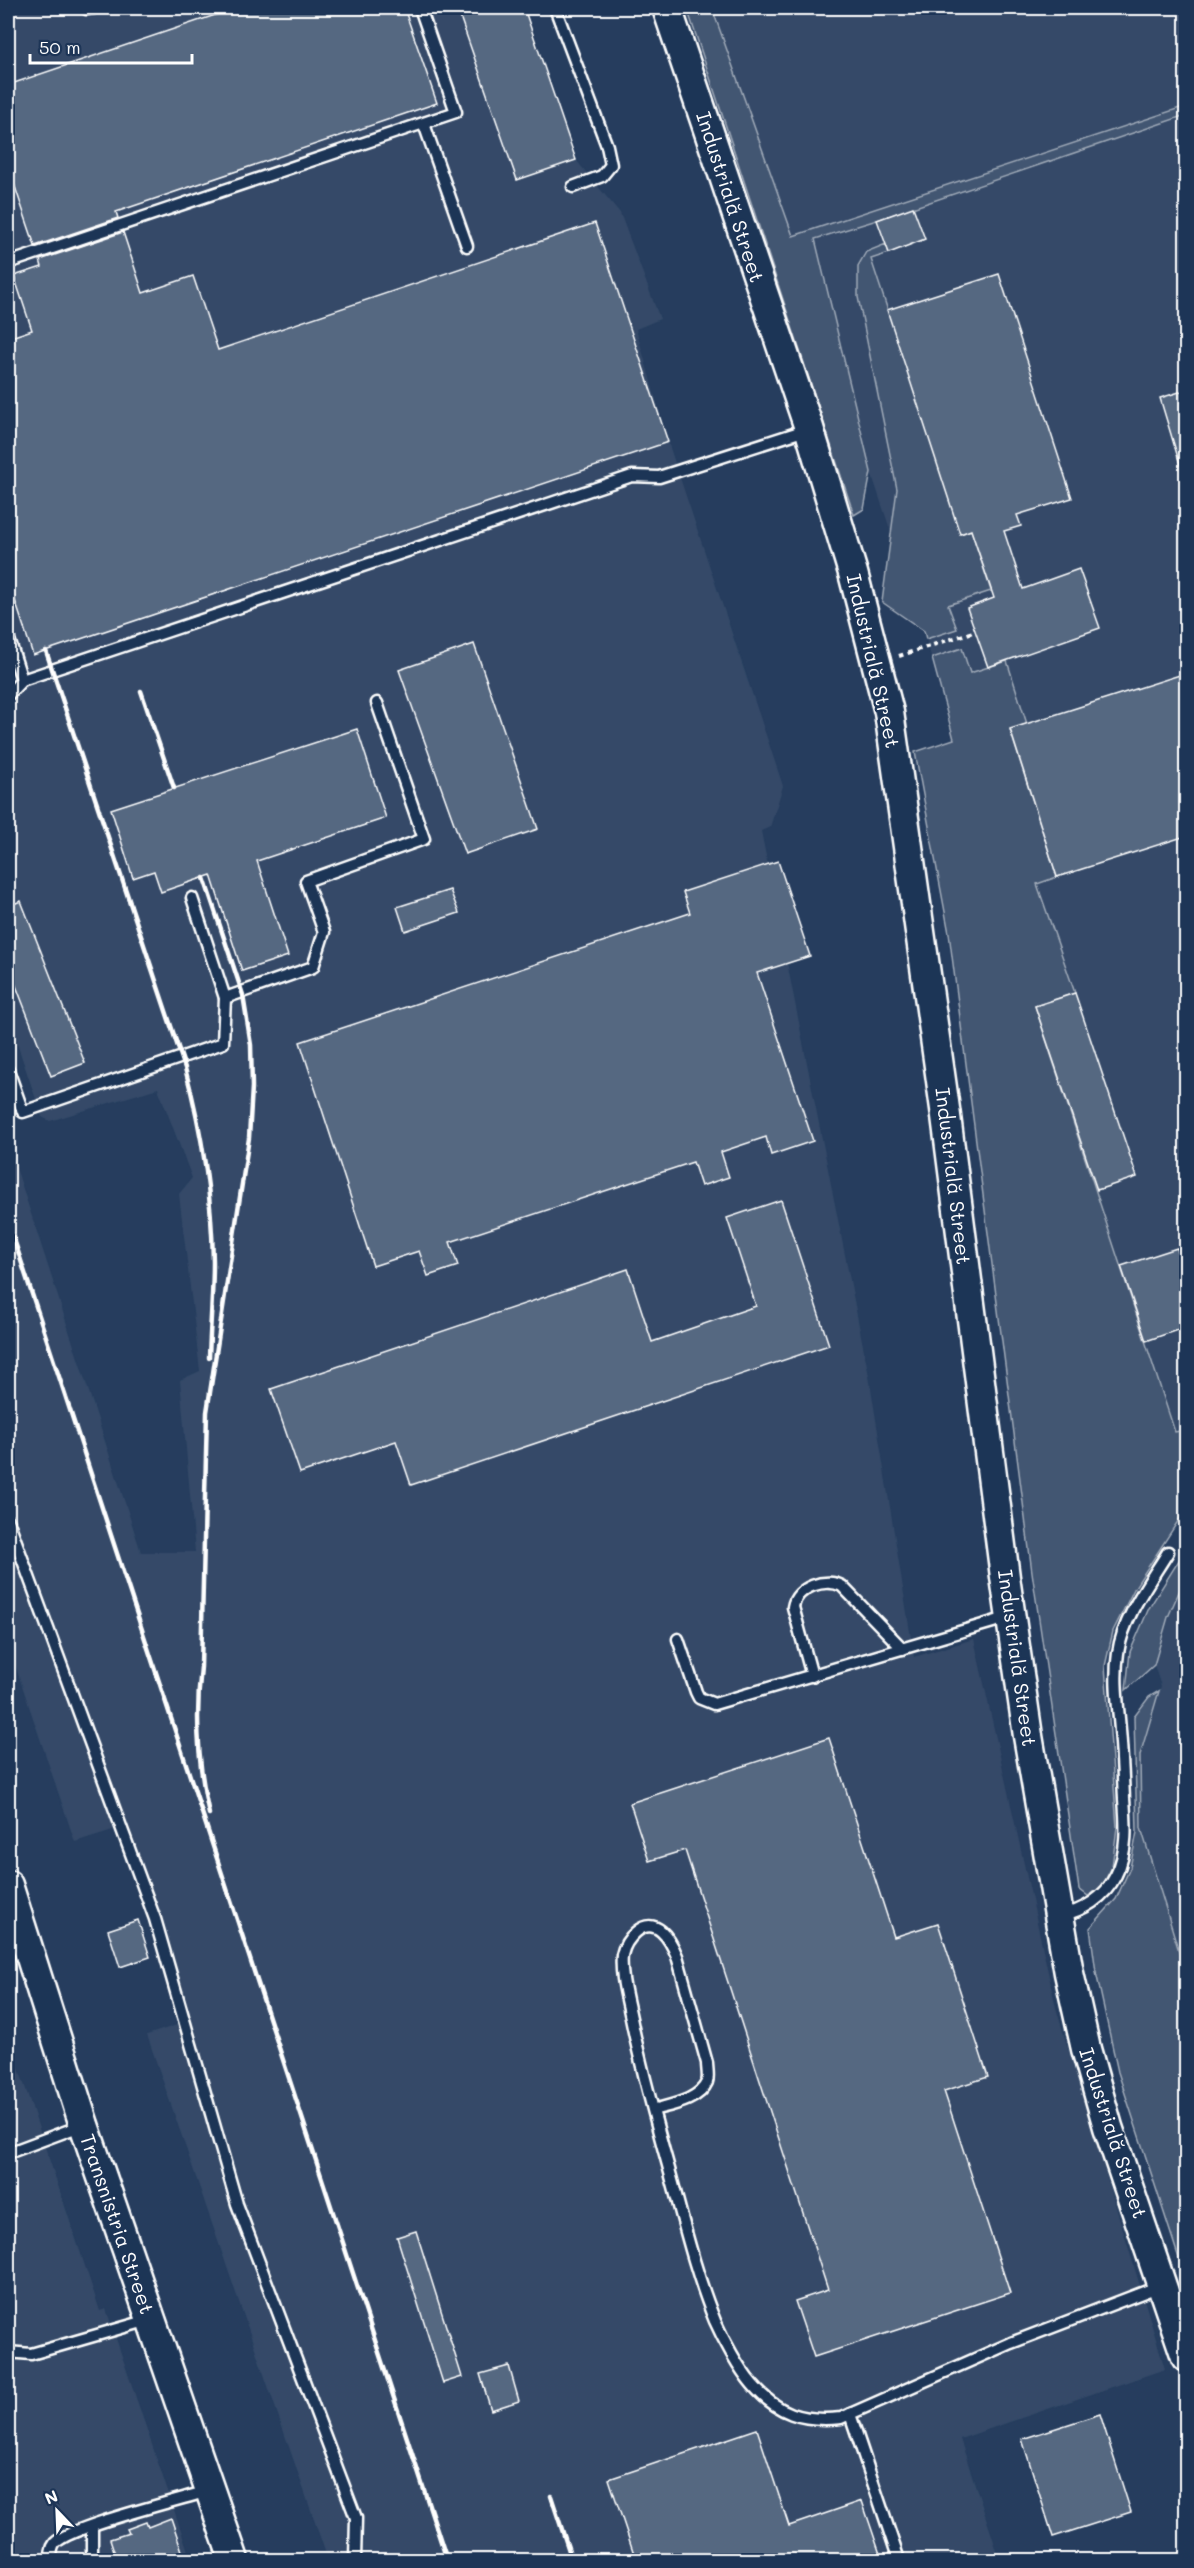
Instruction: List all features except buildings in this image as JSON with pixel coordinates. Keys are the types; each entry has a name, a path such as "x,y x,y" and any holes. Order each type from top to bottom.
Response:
{"street":[{"name":"Industrială Street","path":"667,8 809,429 853,573 889,712 941,1082 1011,1617 1028,1736 1059,1916 1086,2049 1108,2127 1186,2357"},
{"name":"Transnistria Street","path":"8,1885 84,2125 234,2560"}],"lane":[{"path":"8,263 456,112 420,8"},
{"path":"555,8 607,146 611,165 602,176 573,187"},
{"path":"423,124 467,246"},
{"path":"8,695 22,680 632,476 659,477 809,429"},
{"path":"8,636 22,680"},
{"path":"225,998 313,967 324,933 306,881 424,839 377,703"},
{"path":"8,1070 22,1112 223,1043 225,998 192,898"},
{"path":"8,1520 155,1919 237,2204 356,2518 355,2560"},
{"path":"1059,1916 1084,1908 1108,1888 1117,1875 1123,1855 1125,1815 1120,1729 1115,1694 1118,1650 1142,1595 1168,1552"},
{"path":"812,1676 793,1607 794,1601 801,1592 824,1583 831,1582 842,1586 903,1649"},
{"path":"678,1639 696,1692 706,1702 714,1704 1011,1617"},
{"path":"653,2110 689,2099 699,2092 707,2081 707,2063 677,1956 670,1940 661,1929 652,1926 638,1930 626,1941 622,1956 625,1988 640,2064 693,2256 716,2322 752,2384 777,2407 798,2417 816,2420 840,2418 1011,2343 1163,2285"},
{"path":"8,2153 84,2125"},
{"path":"8,2352 31,2354 150,2320"},
{"path":"850,2414 899,2560"},
{"path":"51,2560 55,2543 92,2526 209,2491"},
{"path":"92,2526 92,2560"}],"path":[{"path":"877,663 976,631"}],"shaded area":[{"path":"8,8 524,8 576,160 620,213 660,319 636,329 668,442 783,786 770,827 761,831 869,1376 914,1657 974,1639 1056,2008 1165,2369 960,2439 1000,2560 328,2560 147,2035 186,2022 157,1907 122,1827 75,1842 8,1644 8,1595 15,1592 8,1569 8,1143 141,1552 195,1552 180,1380 200,1371 179,1194 192,1178 158,1088 50,1121 42,1117 8,1017"},
{"path":"687,8 712,8 793,236 1186,106 1186,115 815,239 871,472 864,509 854,515"},
{"path":"712,8 1186,8 1186,1522 1053,1565 954,739 924,631 792,236"},
{"path":"886,244 889,253 871,259 961,534 971,530 991,591 948,605 957,629 926,639 924,631 882,602 897,489 858,297 858,266 866,252"},
{"path":"962,648 970,673 1007,661 1027,724 1010,730 1057,877 1037,884 1075,993 1035,1006 1175,1432 1186,1430 1186,1509 1135,1587 1113,1631 1105,1666 1117,1827 1112,1867 1102,1886 1088,1896 1079,1889 1032,1572 949,933 915,752 954,739 932,658"},
{"path":"1186,1549 1186,1576 1168,1617 1154,1665 1126,1690 1130,1652 1149,1608"},
{"path":"1186,1576 1186,1974 1141,1828 1140,1755 1161,1686 1154,1665 1168,1617"},
{"path":"1159,1691 1140,1755 1141,1828 1186,1974 1186,2280 1118,2072 1096,1972 1090,1928 1116,1899 1130,1868 1137,1832 1134,1717 1149,1697"},
{"path":"8,2036 100,2311 106,2309 191,2560 8,2560"}],"railway":[{"path":"46,651 191,1092 205,1164 211,1213 213,1286 209,1358"},
{"path":"141,691 174,788"},
{"path":"204,878 243,995 251,1045 252,1087 249,1138 207,1412 198,1723 202,1777 209,1814"},
{"path":"8,1221 447,2560"},
{"path":"551,2496 572,2560"}]}
